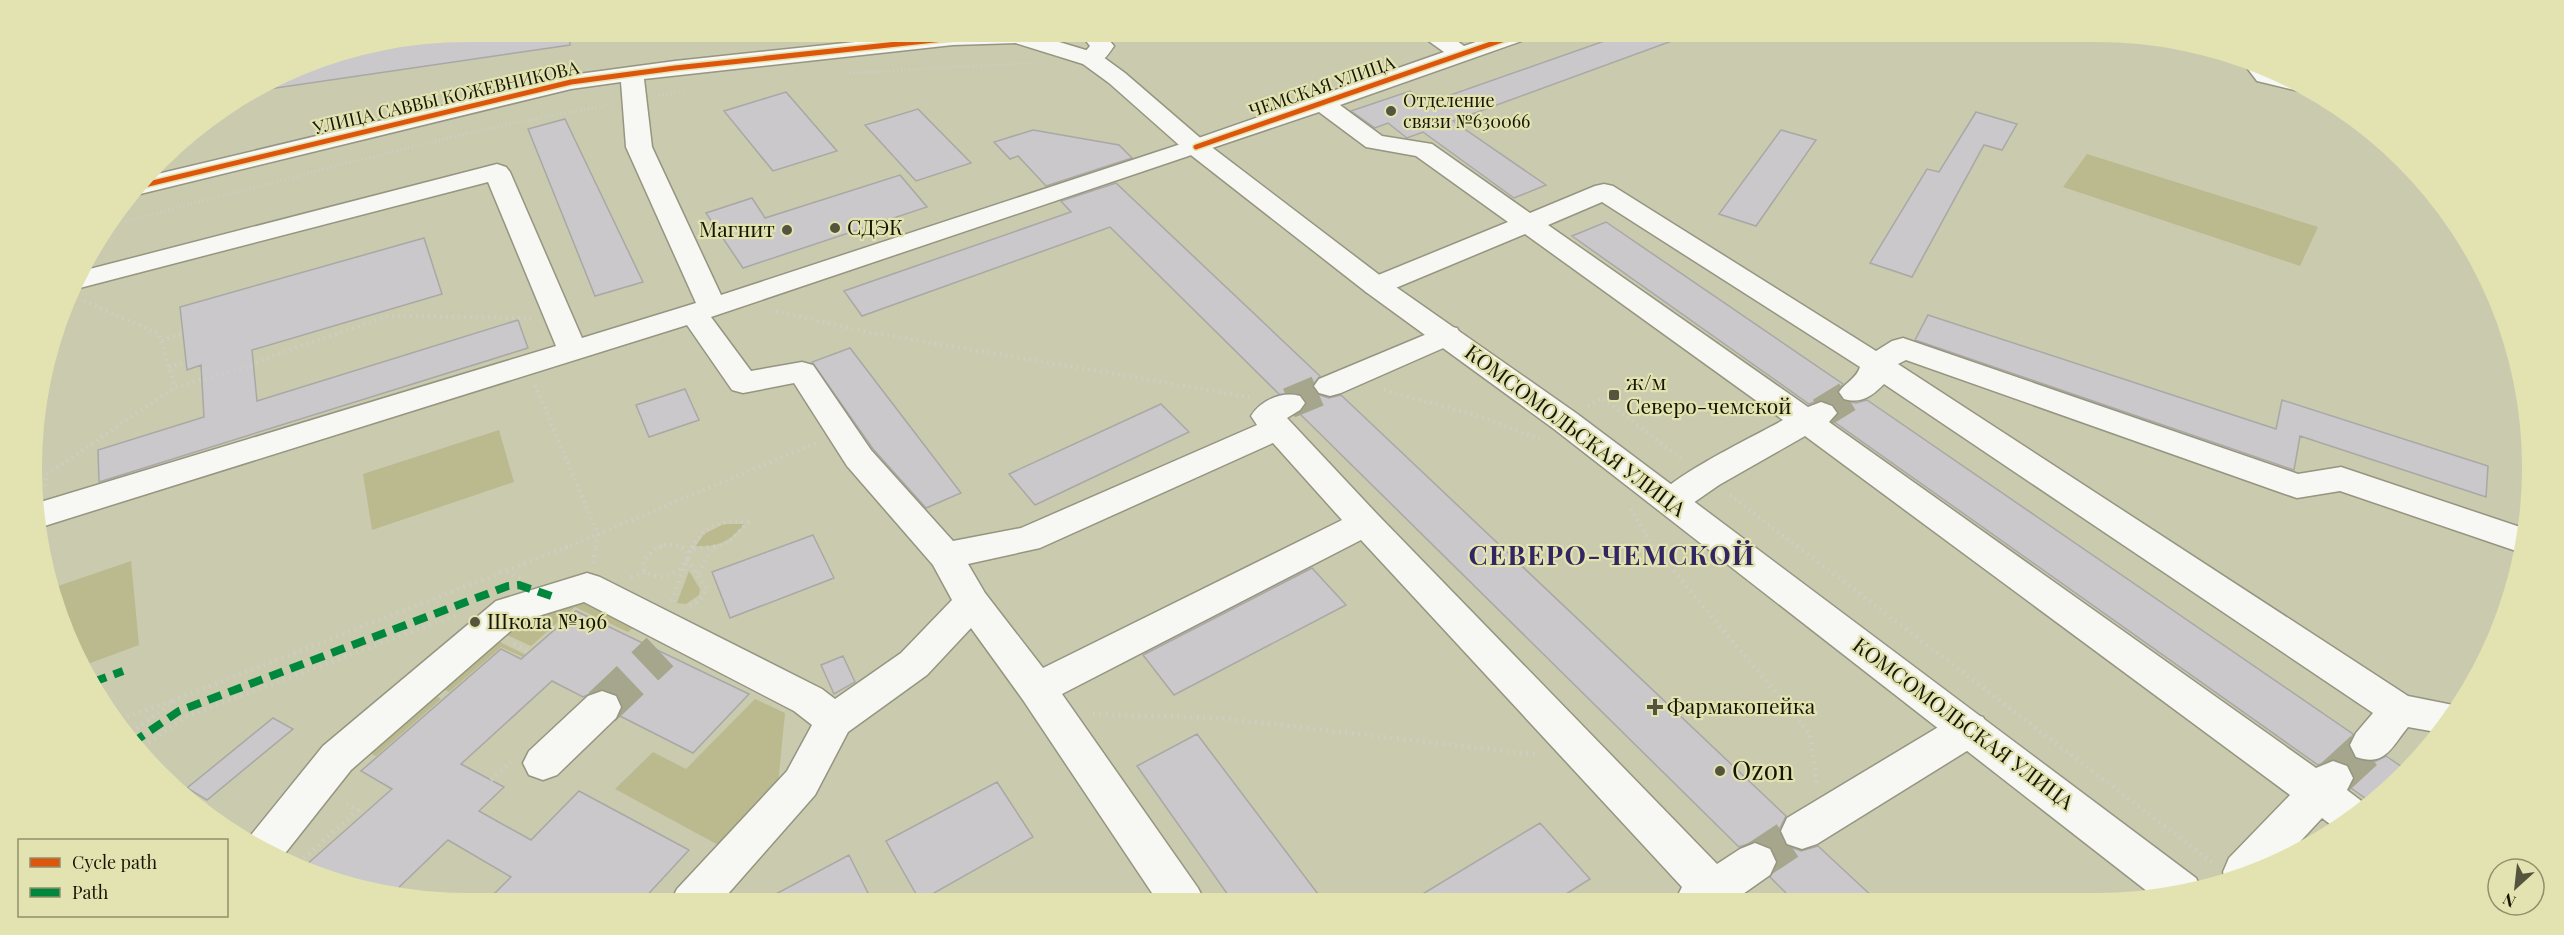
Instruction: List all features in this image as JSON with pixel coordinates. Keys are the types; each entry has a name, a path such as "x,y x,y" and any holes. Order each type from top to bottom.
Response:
{"main road":[{"name":"УЛИЦА САВВЫ КОЖЕВНИКОВА","path":"152,183 571,82 917,42"},
{"path":"1445,42 1461,54"},
{"name":"ЧЕМСКАЯ УЛИЦА","path":"45,513 712,307 1196,147 1496,42"},
{"name":"КОМСОМОЛЬСКАЯ УЛИЦА","path":"1020,43 1090,45 1117,78 1196,147 1376,286 1565,421 1671,501 2174,886"},
{"path":"632,74 639,147 712,307 743,383 802,372 859,458 945,556 972,603 1045,701 1177,893"},
{"path":"1322,103 1375,142 1423,149 1527,224 1813,417 2327,785 2347,811"},
{"path":"81,290 497,172 573,351"},
{"path":"1376,286 1604,192 1876,364 2399,710 2441,717"},
{"path":"1338,382 1446,335"},
{"path":"1856,393 1872,378 1876,364 1903,348 2297,486 2340,479 2516,538"},
{"path":"945,556 1028,539 1283,416 1365,523 1591,760 1708,893"},
{"path":"1671,501 1707,477 1813,417"},
{"path":"1045,701 1365,523"},
{"path":"268,843 337,758 509,611 587,587 669,643 808,700 834,721"},
{"path":"701,893 801,783 834,721 914,664 972,603"},
{"path":"543,763 602,707"},
{"path":"2370,746 2399,710"},
{"path":"1812,825 1969,729"},
{"path":"2233,870 2327,785"},
{"path":"1717,893 1755,862"}],"path":[{"path":"845,73 1020,43"},
{"path":"120,222 435,140 550,114 635,102 693,89"},
{"path":"80,292 159,334 175,387"},
{"path":"712,307 862,331 1283,416"},
{"path":"43,493 46,475 175,387 244,368 277,354 389,316 559,318"},
{"path":"162,341 183,333"},
{"path":"169,367 186,362"},
{"path":"527,365 598,534 595,554"},
{"path":"1338,382 1481,417 1540,439"},
{"path":"1602,398 2231,871"},
{"path":"124,719 507,572 842,432"},
{"path":"1630,507 1657,552 1810,734 1812,825"},
{"path":"687,560 678,571 663,577 650,575 643,567 646,556 665,545 684,547 687,551 687,560 707,589 705,596 698,603 686,607 670,605 687,560 691,549 701,532 725,521 748,522 735,540 712,550 691,549"},
{"path":"698,573 712,550"},
{"path":"145,745 187,716 460,613"},
{"path":"133,731 179,699"},
{"path":"1045,701 1591,760"},
{"path":"303,860 358,810 315,784"}],"green space":[{"path":"2087,154 2318,227 2300,266 2063,187"},
{"path":"499,430 514,482 372,530 363,474"},
{"path":"724,524 744,524 734,535 723,542 711,546 696,546 704,534"},
{"path":"131,561 139,645 90,663 74,630 59,586"},
{"path":"689,571 700,589 699,595 686,604 677,603"},
{"path":"584,594 636,625 628,632 575,607 531,646 498,631"},
{"path":"490,637 528,656 525,658 501,647 449,692 435,685"},
{"path":"428,691 441,699 376,756 361,749"},
{"path":"755,699 785,713 778,784 722,847 615,789 653,752 686,769"}],"building":[{"path":"468,42 570,42 570,45 275,88 305,74 357,56 384,50"},
{"path":"1602,42 1669,42 1453,121 1546,185 1514,198 1423,132 1407,138 1388,123 1375,128 1351,111 1410,91 1428,103"},
{"path":"786,92 837,151 773,171 724,111"},
{"path":"918,109 971,163 916,181 865,125"},
{"path":"1976,112 2017,124 2002,150 1984,145 1912,277 1870,263 1927,169 1939,172"},
{"path":"565,119 643,282 595,296 528,129"},
{"path":"1033,130 1119,145 1132,158 1046,186 1018,156 1010,159 994,142"},
{"path":"1781,130 1816,140 1756,226 1719,214"},
{"name":"Магнит","path":"900,175 927,207 743,268 706,213 752,198 765,218"},
{"path":"1116,183 1320,376 1312,386 1317,394 1329,398 1341,395 1786,816 1779,830 1785,845 1801,851 1818,846 1868,893 1786,893 1770,877 1778,863 1772,848 1756,841 1739,847 1299,413 1307,403 1302,395 1279,394 1110,227 862,316 844,291 1071,212 1061,201"},
{"path":"1606,222 1843,384 1837,392 1842,400 1856,403 1867,400 2353,734 2348,746 2355,759 2374,762 2386,756 2400,765 2365,798 2351,788 2355,777 2348,764 2332,759 2318,765 1833,421 1839,413 1833,404 1820,400 1809,404 1572,236"},
{"path":"424,238 442,294 252,350 257,401 518,320 528,348 99,482 98,450 204,417 201,365 187,370 180,307"},
{"path":"1928,315 2276,429 2282,400 2488,466 2486,497 2300,436 2294,470 1915,340"},
{"path":"850,348 961,493 926,508 873,449 812,362"},
{"path":"685,389 699,420 649,437 636,405"},
{"path":"1161,404 1189,432 1035,505 1009,474"},
{"path":"813,535 834,578 730,618 712,572"},
{"path":"1312,568 1346,605 1174,695 1143,655"},
{"path":"576,611 749,694 693,753 620,716 623,706 617,694 601,689 583,697 552,681 461,764 504,787 479,811 531,840 579,791 689,850 649,893 495,893 511,877 448,840 399,887 357,879 309,862 392,789 361,771 501,649 521,659"},
{"path":"843,656 855,682 834,694 821,665"},
{"path":"273,718 293,729 207,800 188,788"},
{"path":"1197,734 1317,893 1227,893 1137,766"},
{"path":"997,782 1033,837 934,893 915,893 886,841"},
{"path":"1540,823 1590,879 1568,893 1424,893"},
{"path":"849,855 868,893 778,893"}],"tunnel":[{"path":"1289,403 1330,386"},
{"path":"1821,413 1855,392"},
{"path":"602,707 660,652"},
{"path":"2335,777 2370,745"},
{"path":"1755,862 1802,831"}],"marked path":[{"path":"139,738 179,711 508,586 519,585 554,597"},
{"path":"99,680 123,671"}],"cycle path":[{"path":"152,183 571,82 675,68 916,42"},
{"path":"1196,147 1496,42"}],"place":[{"name":"Отделение связи №630066","path":"1391,111"},
{"name":"СДЭК","path":"835,228"},
{"name":"Магнит","path":"787,230"},
{"name":"ж/м Северо-чемской","path":"1614,395"},
{"name":"Школа №196","path":"475,622"},
{"name":"Фармакопейка","path":"1655,707"},
{"name":"Ozon","path":"1720,771"}],"district":[{"name":"СЕВЕРО-ЧЕМСКОЙ","path":"1612,556"}]}
